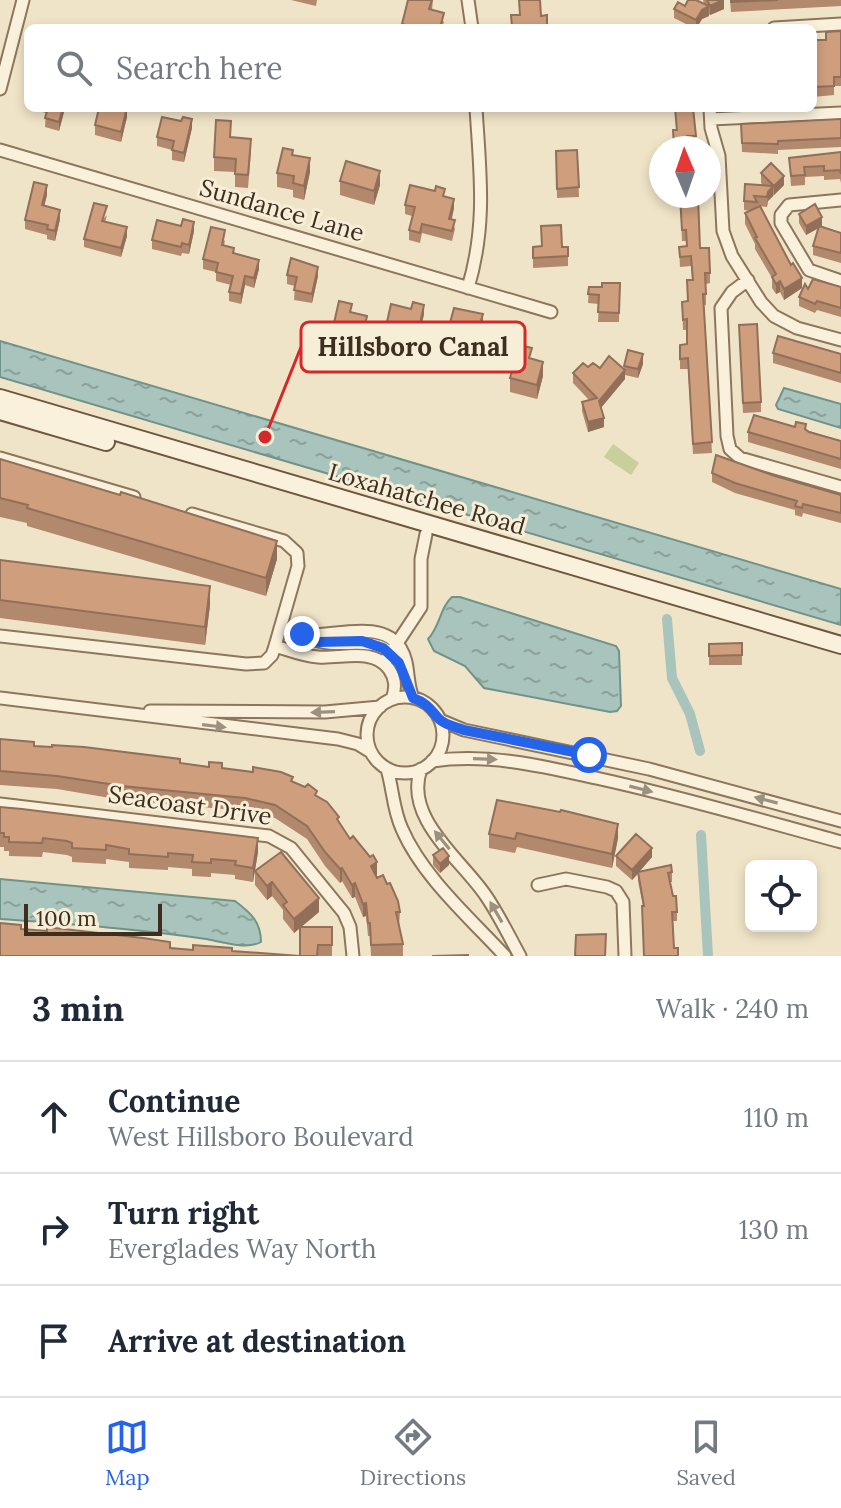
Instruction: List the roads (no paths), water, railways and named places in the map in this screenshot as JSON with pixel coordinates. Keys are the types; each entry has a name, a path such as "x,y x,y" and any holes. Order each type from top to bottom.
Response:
{"main road":[{"name":"Loxahatchee Road","path":"0,398 841,645"},
{"name":"Loxahatchee Road","path":"0,411 841,655"}],"street":[{"path":"0,89 23,0"},
{"path":"468,0 471,24"},
{"path":"817,25 841,24"},
{"path":"468,288 477,258 482,214 476,112"},
{"path":"841,113 710,114 719,156 723,231 732,256 766,308 784,322 841,340"},
{"name":"Sundance Lane","path":"0,150 551,312"},
{"path":"841,200 796,203 789,205 781,215 783,229 809,270 841,281"},
{"path":"748,280 732,292 721,308 730,449 740,458 841,487"},
{"path":"0,458 147,501"},
{"path":"0,636 251,665 264,663 272,655 299,562 295,550 284,541 176,510"},
{"path":"391,653 421,607 421,559 426,534"},
{"path":"280,628 330,638 377,633 391,653 395,688 392,699"},
{"path":"330,638 332,657"},
{"path":"275,646 310,656 391,653 406,659 413,698"},
{"path":"0,698 338,739 358,744 371,752 387,769 396,812 411,846 457,907 505,956"},
{"path":"371,752 368,727 380,707 392,699 413,698 430,706 440,720 442,739 432,761 421,769 404,773 387,769"},
{"path":"109,711 325,712 380,707"},
{"path":"440,720 464,730 668,774 841,821"},
{"path":"432,761 482,759 523,763 625,785 841,842"},
{"path":"421,769 417,791 426,819 486,896 520,956"},
{"name":"Seacoast Drive","path":"0,804 269,836 291,848 344,913 352,935 353,956"},
{"path":"538,885 566,879 616,891 623,902 625,956"}],"water":[{"path":"0,341 841,589 841,625 0,377"},
{"path":"784,388 841,404 841,428 778,409 776,405"},
{"path":"452,597 616,646 619,651 621,706 617,711 610,712 484,688 465,666 434,651 428,639"},
{"path":"0,879 235,901 254,918 261,942 242,945 155,932 0,919"}],"waterway":[{"path":"667,619 672,678 690,714 700,751"},
{"path":"701,835 708,956"}],"place":[{"name":"Hillsboro Canal","path":"265,437"}]}
